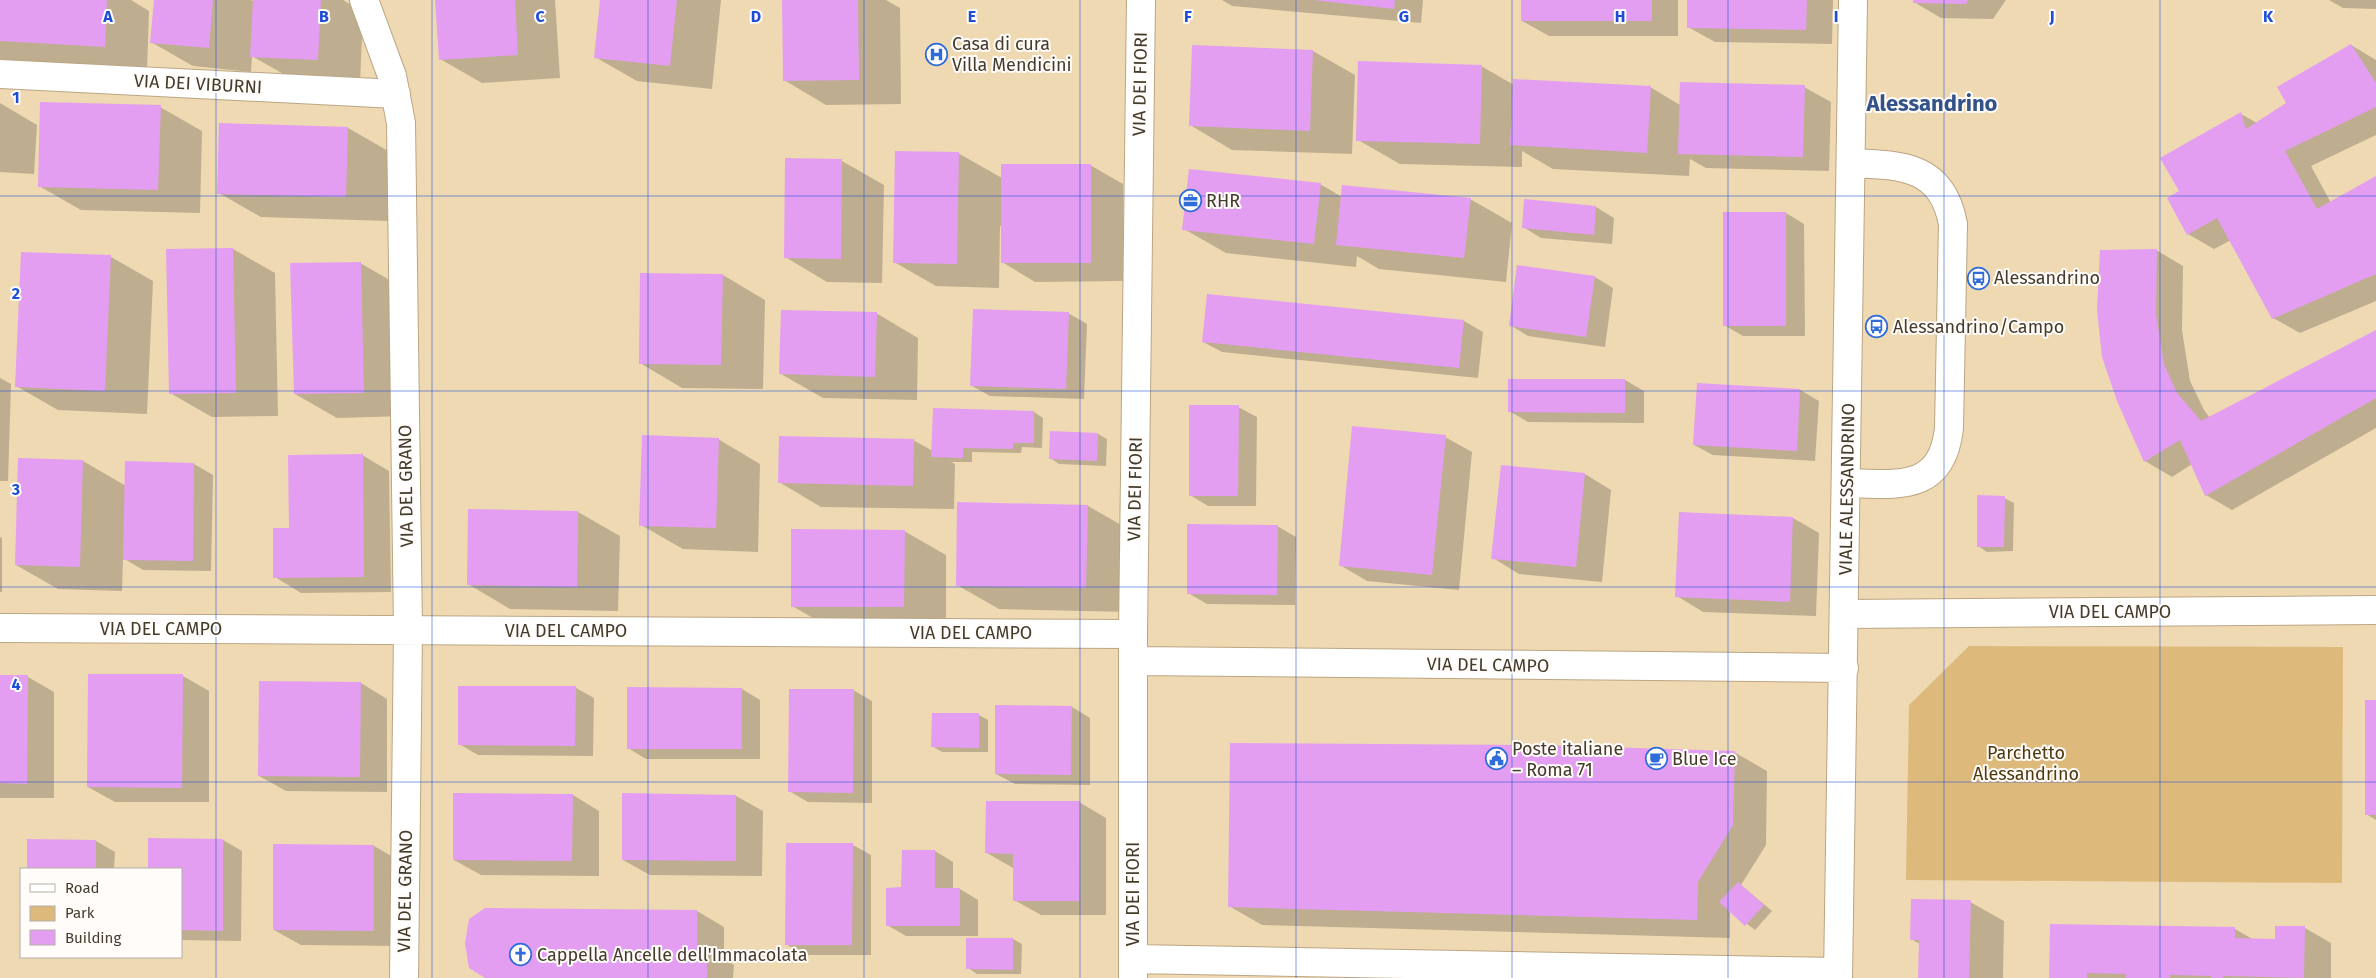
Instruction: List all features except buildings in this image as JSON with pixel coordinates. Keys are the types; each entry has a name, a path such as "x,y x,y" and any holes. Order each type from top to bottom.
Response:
{"street":[{"name":"VIA DEL GRANO","path":"364,0 386,57 396,94 402,139 408,630 404,978"},
{"name":"VIA DEI FIORI","path":"1133,968 1133,634 1141,0"},
{"name":"VIALE ALESSANDRINO","path":"1838,975 1854,0"},
{"name":"VIA DEI VIBURNI","path":"0,74 396,94"},
{"path":"1846,483 1912,482 1934,470 1948,444 1950,428 1953,224 1945,195 1936,183 1924,174 1908,168 1851,163"},
{"name":"VIA DEL CAMPO","path":"1845,614 2376,610"},
{"name":"VIA DEL CAMPO","path":"0,628 1133,634"},
{"name":"VIA DEL CAMPO","path":"1133,661 1844,668"},
{"path":"1133,968 1838,975"}],"green space":[{"name":"Parchetto Alessandrino","path":"1969,646 2343,647 2342,883 1906,880 1909,705"}],"place":[{"name":"Casa di cura Villa Mendicini","path":"936,54"},
{"name":"RHR","path":"1190,201"},
{"name":"Alessandrino","path":"1978,278"},
{"name":"Alessandrino/Campo","path":"1877,327"},
{"name":"Poste italiane – Roma 71","path":"1496,759"},
{"name":"Blue Ice","path":"1656,759"},
{"name":"Cappella Ancelle dell'Immacolata","path":"521,955"}],"district":[{"name":"Alessandrino","path":"1932,103"}]}
